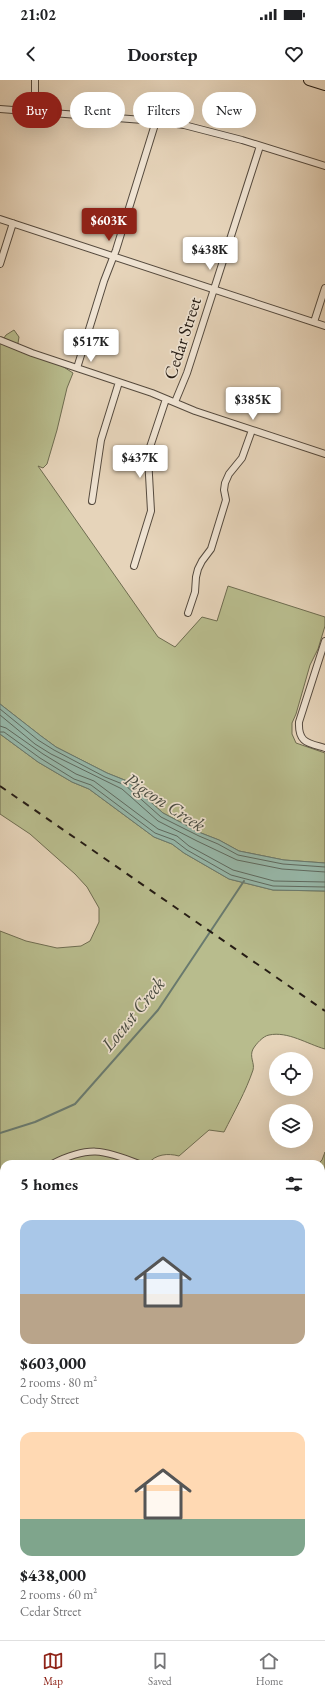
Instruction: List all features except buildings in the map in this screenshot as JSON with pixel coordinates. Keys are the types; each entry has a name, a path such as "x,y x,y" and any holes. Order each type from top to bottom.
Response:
{"main road":[{"path":"309,80 325,85"}],"street":[{"path":"35,80 35,92"},
{"path":"0,109 12,110"},
{"path":"62,113 133,119"},
{"path":"194,127 325,166"},
{"path":"77,368 154,128"},
{"name":"Cedar Street","path":"175,402 187,373 260,146"},
{"path":"0,219 325,326"},
{"path":"0,264 13,223"},
{"path":"314,322 325,288"},
{"path":"0,340 32,353 175,402 195,411 325,454"},
{"path":"92,501 100,446 119,382"},
{"path":"134,566 151,511 148,465 149,450 166,399"},
{"path":"188,613 195,592 198,569 211,549 226,500 224,490 225,483 229,474 242,458 252,430"},
{"path":"325,641 298,722 299,733 303,740 325,748"},
{"path":"61,1160 78,1152 90,1151 116,1155 129,1160"}],"green space":[{"path":"14,330 19,337 18,343 23,352 59,364 73,373 67,388 47,464 43,468 38,466 158,637 175,647 202,617 217,621 228,586 325,617 325,626 318,649 310,665 292,723 292,734 296,743 325,753 325,863 284,860 239,851 219,840 201,833 163,813 127,781 107,773 56,747 0,704 0,344 6,335"},
{"path":"0,734 38,762 72,782 89,789 154,837 172,844 184,853 229,879 273,890 325,891 325,1049 290,1036 276,1034 269,1035 262,1039 253,1049 253,1070 224,1132 209,1130 179,1156 162,1155 152,1160 0,1160 0,931 26,941 57,948 81,946 90,941 99,922 99,908 87,887 75,874 30,834 0,814"},
{"path":"325,1152 325,1160 322,1160"}],"water":[{"path":"0,704 56,747 107,773 127,781 163,813 201,833 219,840 239,851 284,860 325,863 325,891 273,890 229,879 184,853 172,844 154,837 89,789 72,782 38,762 0,734"}],"waterway":[{"name":"Locust Creek","path":"0,1133 35,1122 75,1104 158,1010 244,881"}],"railway":[{"path":"0,786 325,1011"}],"water label":[{"name":"Pigeon Creek","path":"165,802"}]}
